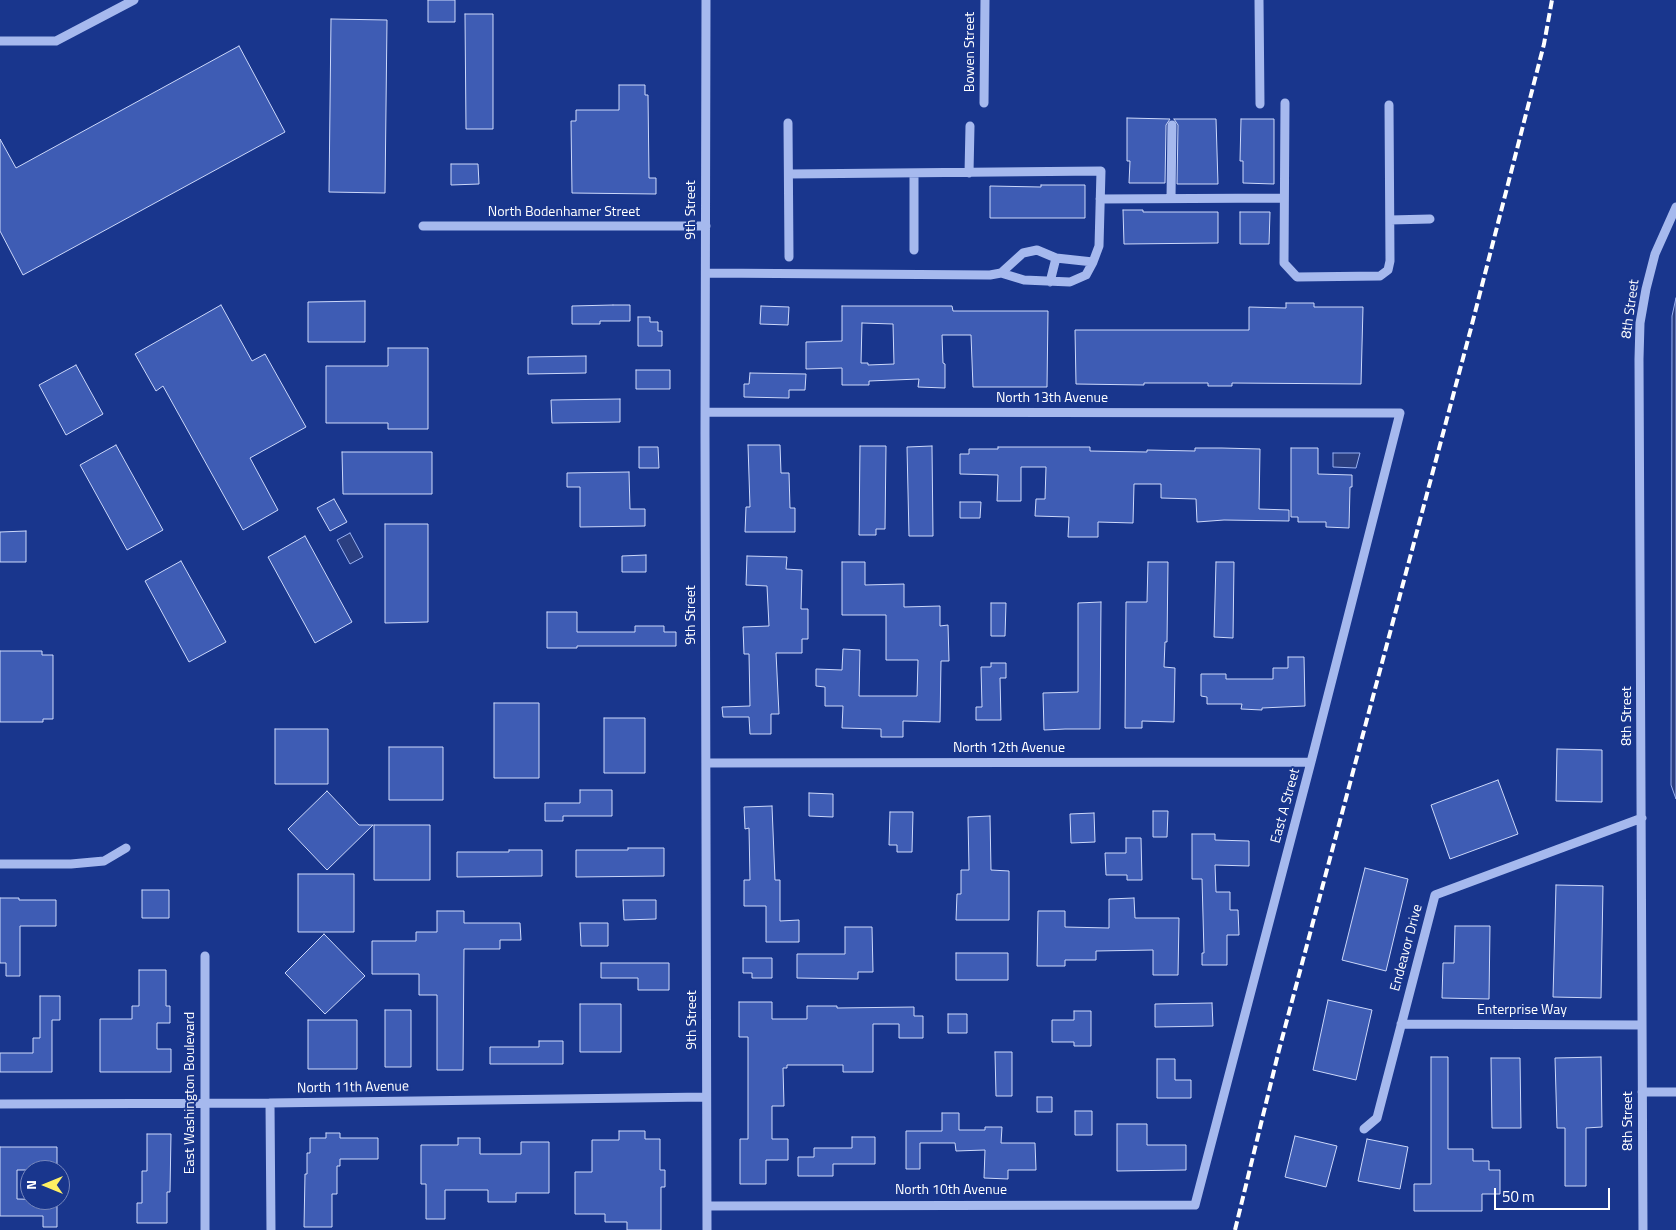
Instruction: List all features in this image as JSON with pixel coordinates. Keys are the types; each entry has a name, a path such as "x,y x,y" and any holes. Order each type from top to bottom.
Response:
{"street":[{"path":"0,41 56,41 134,0"},
{"name":"9th Street","path":"706,0 706,1097 708,1230"},
{"name":"Bowen Street","path":"984,103 985,0"},
{"path":"1259,0 1260,104"},
{"path":"1285,103 1284,263 1297,277 1380,276 1388,270 1390,261 1389,105"},
{"path":"788,123 789,257"},
{"path":"1171,198 1172,125"},
{"path":"970,126 970,173"},
{"path":"706,273 990,275 1001,273 1024,280 1070,282 1086,275 1099,246 1101,171 789,174"},
{"path":"914,173 914,250"},
{"path":"1100,198 1284,198"},
{"name":"8th Street","path":"1643,1230 1640,323 1646,288 1655,254 1676,207"},
{"path":"1390,220 1430,219"},
{"name":"North Bodenhamer Street","path":"423,226 706,226"},
{"path":"1001,273 1023,253 1037,250 1056,258 1093,262"},
{"path":"1050,282 1056,258"},
{"name":"North 13th Avenue","path":"705,412 1400,413"},
{"name":"East A Street","path":"1195,1204 1400,413"},
{"name":"North 12th Avenue","path":"706,763 1311,762"},
{"name":"Endeavor Drive","path":"1364,1129 1377,1118 1436,895 1642,818"},
{"path":"0,864 71,864 104,861 126,848"},
{"name":"East Washington Boulevard","path":"205,956 205,1230"},
{"name":"Enterprise Way","path":"1401,1024 1642,1024"},
{"path":"1642,1092 1676,1092"},
{"name":"North 11th Avenue","path":"0,1104 204,1104 706,1097"},
{"path":"270,1103 270,1230"},
{"name":"North 10th Avenue","path":"708,1206 1195,1204"}],"water":[{"path":"1676,298 1676,799 1671,785 1672,316"},
{"path":"1333,453 1360,453 1356,468 1333,467"},
{"path":"350,533 363,557 350,564 337,540"}],"building":[{"path":"428,0 455,0 455,22 428,22"},
{"path":"465,14 493,14 493,129 466,129"},
{"path":"331,19 387,20 385,193 329,192"},
{"path":"239,46 285,132 23,275 0,231 0,139 16,168"},
{"path":"619,85 645,85 645,95 648,95 649,178 656,178 656,194 572,193 571,121 576,121 576,110 619,110"},
{"path":"1127,118 1170,119 1166,125 1165,183 1129,183 1130,161 1127,161"},
{"path":"1174,119 1216,119 1218,184 1177,184 1178,125"},
{"path":"1241,119 1274,119 1274,184 1243,183 1243,161 1240,161"},
{"path":"451,164 478,164 479,184 451,185"},
{"path":"1041,185 1085,185 1085,218 990,218 990,186 1041,187"},
{"path":"1123,210 1143,210 1143,212 1218,212 1218,243 1124,244"},
{"path":"1240,212 1270,212 1269,244 1240,244"},
{"path":"365,301 365,342 308,342 308,302"},
{"path":"1286,303 1314,303 1314,307 1363,307 1361,384 1232,383 1232,386 1208,386 1208,383 1144,383 1144,385 1076,384 1075,330 1249,330 1249,307 1286,308"},
{"path":"221,305 252,361 265,354 306,427 250,458 278,510 243,530 163,386 156,391 135,354"},
{"path":"630,305 630,321 600,321 600,324 572,324 572,306"},
{"path":"761,306 789,307 788,325 760,324"},
{"path":"842,306 952,306 953,311 1048,311 1047,387 973,387 971,335 942,335 945,388 918,387 919,379 869,381 869,385 842,385 842,368 806,369 806,342 842,341","holes":["862,323 893,324 894,364 868,365 868,363 861,363"]},
{"path":"638,317 650,317 650,322 658,322 658,331 662,331 662,346 638,346"},
{"path":"388,348 428,348 428,429 388,429 388,423 326,423 326,366 388,366"},
{"path":"586,356 586,373 528,374 528,357"},
{"path":"76,365 103,414 66,435 39,385"},
{"path":"636,370 670,370 670,389 636,389"},
{"path":"750,373 806,374 805,390 789,390 789,398 744,397 744,384 749,384"},
{"path":"620,399 620,422 552,423 551,400"},
{"path":"116,445 163,530 127,550 80,465"},
{"path":"748,445 780,445 781,473 789,473 790,508 795,508 795,532 745,532 746,507 750,507"},
{"path":"860,446 886,446 885,529 876,529 876,535 859,535"},
{"path":"932,446 933,536 909,536 907,447"},
{"path":"639,447 658,447 659,468 639,468"},
{"path":"998,447 1090,447 1090,451 1147,452 1147,450 1195,451 1195,448 1260,449 1259,509 1289,510 1289,521 1224,520 1197,522 1196,499 1161,498 1161,484 1134,484 1133,523 1098,522 1098,537 1068,537 1069,517 1035,516 1036,499 1045,499 1046,467 1021,467 1021,501 997,501 998,475 960,474 960,454 969,454 969,449 998,449"},
{"path":"1291,448 1318,448 1318,474 1352,475 1349,528 1326,527 1326,522 1298,522 1298,517 1291,517"},
{"path":"342,452 432,452 432,494 343,494"},
{"path":"629,472 630,509 645,509 645,526 580,527 580,487 567,487 567,473"},
{"path":"334,499 347,522 330,531 317,508"},
{"path":"960,502 981,502 980,518 960,518"},
{"path":"385,524 428,524 428,622 385,623"},
{"path":"26,531 26,562 0,562 0,532"},
{"path":"305,536 352,622 315,643 268,557"},
{"path":"646,555 646,572 622,572 622,556"},
{"path":"747,556 787,557 786,569 802,570 801,609 808,609 808,639 802,639 802,653 776,653 779,714 771,714 771,734 750,734 749,717 723,717 722,707 750,706 749,654 744,654 743,627 769,626 767,586 746,585"},
{"path":"181,561 226,642 189,662 145,581"},
{"path":"842,562 865,562 865,585 904,584 904,607 940,606 940,626 948,625 949,661 941,661 940,722 903,721 903,737 881,737 881,729 842,728 843,706 825,706 825,687 816,686 816,669 842,670 843,649 860,650 859,696 917,696 918,660 886,660 886,615 842,615"},
{"path":"1148,562 1168,562 1167,642 1165,642 1164,667 1175,668 1174,722 1142,721 1142,728 1125,728 1126,602 1147,602"},
{"path":"1216,562 1234,562 1233,638 1214,637"},
{"path":"1101,602 1100,729 1044,730 1043,693 1078,692 1078,603"},
{"path":"991,603 1006,603 1005,636 991,636"},
{"path":"547,612 577,612 577,632 635,632 635,626 664,626 664,632 676,632 676,646 577,646 577,648 547,648"},
{"path":"0,651 42,651 42,655 53,655 53,719 43,719 43,722 0,722"},
{"path":"1288,657 1304,657 1305,706 1262,708 1262,710 1241,709 1242,704 1207,704 1207,697 1201,696 1201,674 1226,674 1226,679 1273,679 1273,668 1288,668"},
{"path":"991,663 1006,663 1006,678 1000,678 1001,720 976,720 976,707 982,707 981,667 991,667"},
{"path":"494,703 539,703 539,778 494,778"},
{"path":"604,718 645,718 645,773 604,773"},
{"path":"275,729 328,729 328,784 275,784"},
{"path":"389,747 443,747 443,800 389,800"},
{"path":"1557,749 1602,750 1602,802 1556,801"},
{"path":"1498,780 1518,834 1450,859 1431,805"},
{"path":"580,790 612,790 612,816 563,816 563,821 545,821 545,803 580,803"},
{"path":"327,791 359,825 373,825 327,870 288,829"},
{"path":"809,793 833,794 833,817 809,816"},
{"path":"772,806 775,880 780,880 780,921 799,920 799,942 766,942 766,906 744,906 744,880 750,880 749,828 745,829 744,807"},
{"path":"1153,811 1168,811 1167,837 1153,837"},
{"path":"890,812 913,812 912,852 897,852 897,845 889,845"},
{"path":"1094,813 1095,842 1071,843 1070,814"},
{"path":"990,816 991,870 1009,871 1009,920 956,920 957,894 961,894 961,870 969,870 968,817"},
{"path":"374,825 430,825 430,880 374,880"},
{"path":"1192,834 1215,834 1215,840 1249,841 1249,866 1215,865 1216,892 1230,892 1230,910 1238,910 1239,935 1227,935 1227,965 1202,965 1202,953 1204,953 1202,879 1192,879"},
{"path":"1126,838 1141,838 1142,880 1127,880 1127,875 1106,875 1105,853 1126,853"},
{"path":"628,848 664,848 664,876 576,877 576,850 628,850"},
{"path":"509,850 542,850 542,876 457,877 457,852 509,852"},
{"path":"1365,868 1408,879 1386,971 1342,960"},
{"path":"298,874 354,874 354,932 298,932"},
{"path":"1556,885 1603,886 1601,998 1553,997"},
{"path":"142,890 169,890 169,918 142,918"},
{"path":"0,898 56,900 56,926 20,926 20,976 6,976 6,963 0,963"},
{"path":"1134,898 1135,918 1179,918 1178,975 1153,975 1153,950 1096,951 1096,960 1065,960 1065,966 1037,966 1038,911 1065,911 1065,927 1109,928 1109,899"},
{"path":"623,900 656,900 656,919 624,920"},
{"path":"437,911 464,911 464,923 520,923 521,940 500,940 500,949 464,949 463,1070 437,1070 437,995 419,995 419,974 372,974 372,941 416,941 416,932 437,932"},
{"path":"580,923 608,923 608,946 581,946"},
{"path":"1455,926 1490,926 1489,999 1442,998 1443,963 1454,963"},
{"path":"845,927 872,927 873,972 858,972 858,979 797,978 797,954 845,954"},
{"path":"324,934 365,976 325,1014 285,973"},
{"path":"956,953 1008,953 1008,980 956,980"},
{"path":"743,958 772,958 772,978 752,978 752,973 743,973"},
{"path":"601,963 669,963 669,990 638,990 638,978 601,978"},
{"path":"139,970 166,970 166,1006 170,1006 170,1023 157,1023 157,1049 171,1049 171,1072 100,1072 100,1019 132,1019 132,1006 139,1006"},
{"path":"40,996 60,996 60,1020 52,1020 52,1072 0,1072 0,1053 33,1053 33,1038 40,1038"},
{"path":"1328,1000 1372,1010 1356,1080 1313,1070"},
{"path":"739,1002 772,1002 772,1019 807,1019 807,1006 837,1006 837,1008 914,1007 914,1016 923,1016 923,1038 899,1038 899,1024 873,1024 873,1072 843,1072 843,1065 787,1065 787,1068 783,1068 784,1106 772,1106 772,1139 788,1139 788,1160 766,1160 766,1184 740,1184 740,1139 748,1139 748,1037 739,1037"},
{"path":"1212,1003 1213,1026 1155,1027 1155,1004"},
{"path":"580,1004 621,1004 621,1052 580,1052"},
{"path":"385,1010 411,1010 411,1067 385,1067"},
{"path":"1074,1011 1091,1011 1091,1046 1074,1046 1074,1042 1052,1042 1052,1020 1074,1020"},
{"path":"948,1014 967,1014 967,1033 948,1033"},
{"path":"308,1020 357,1020 357,1069 308,1069"},
{"path":"539,1041 563,1041 563,1064 490,1064 490,1047 539,1047"},
{"path":"995,1052 1012,1052 1012,1096 996,1096"},
{"path":"1431,1057 1448,1057 1448,1149 1473,1149 1473,1161 1489,1161 1489,1170 1500,1170 1500,1194 1482,1194 1482,1211 1414,1211 1414,1184 1431,1184"},
{"path":"1601,1057 1602,1127 1586,1128 1586,1186 1565,1186 1565,1128 1557,1128 1555,1058"},
{"path":"1491,1058 1520,1058 1521,1128 1492,1128"},
{"path":"1157,1059 1175,1059 1175,1080 1191,1080 1191,1098 1157,1098"},
{"path":"1037,1097 1052,1097 1052,1112 1037,1112"},
{"path":"1075,1111 1092,1111 1092,1135 1075,1135"},
{"path":"942,1113 959,1113 959,1130 985,1130 985,1127 1002,1127 1001,1143 1035,1143 1036,1170 1008,1170 1008,1179 984,1178 985,1150 956,1151 955,1143 920,1143 920,1169 906,1169 906,1131 942,1131"},
{"path":"1117,1124 1147,1124 1147,1145 1186,1145 1186,1170 1117,1171"},
{"path":"619,1131 645,1131 645,1139 660,1139 660,1170 665,1170 665,1187 661,1187 661,1230 627,1230 627,1222 605,1222 605,1214 575,1214 575,1172 592,1172 592,1140 619,1140"},
{"path":"326,1133 340,1133 340,1138 378,1138 378,1159 340,1159 340,1166 337,1166 337,1194 332,1194 332,1227 304,1227 305,1174 307,1174 307,1153 310,1153 310,1138 326,1138"},
{"path":"147,1134 171,1134 170,1192 167,1192 167,1223 137,1223 137,1203 142,1203 142,1171 147,1171"},
{"path":"1295,1136 1337,1146 1326,1187 1285,1177"},
{"path":"852,1137 875,1137 875,1164 833,1164 833,1176 798,1176 798,1157 814,1157 814,1148 852,1148"},
{"path":"458,1138 480,1138 480,1154 521,1154 521,1142 549,1142 549,1193 516,1193 516,1202 488,1202 488,1190 445,1190 445,1219 426,1219 426,1184 421,1184 421,1145 458,1145"},
{"path":"1367,1139 1408,1147 1400,1189 1358,1181"},
{"path":"0,1147 57,1147 57,1160 20,1160 20,1170 17,1170 17,1199 20,1199 20,1210 57,1210 57,1227 43,1227 43,1216 0,1216"}],"railway":[{"path":"1235,1230 1279,1050 1470,332 1544,44 1552,0"}]}
